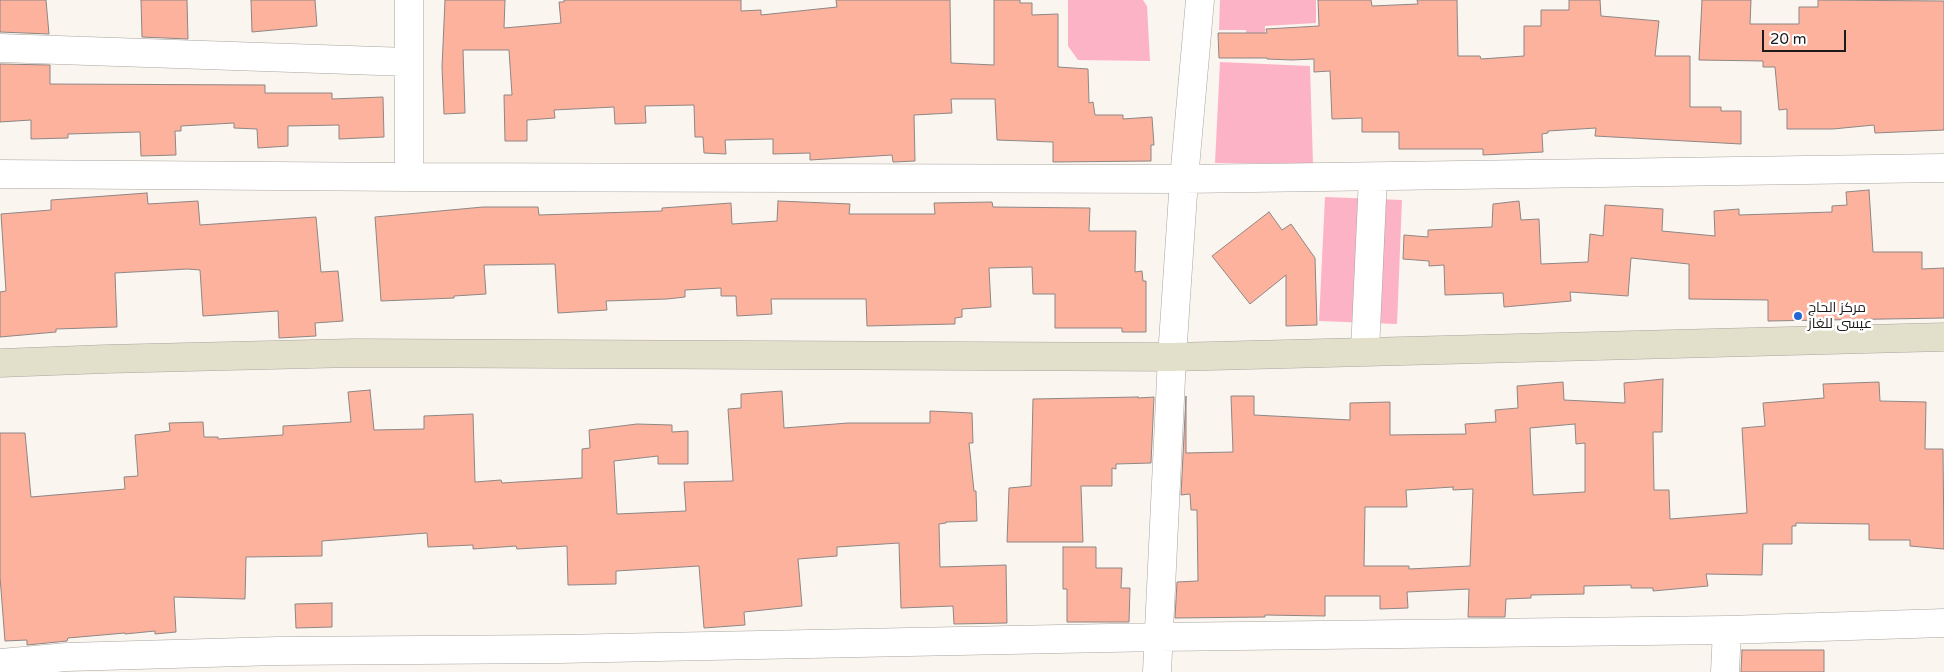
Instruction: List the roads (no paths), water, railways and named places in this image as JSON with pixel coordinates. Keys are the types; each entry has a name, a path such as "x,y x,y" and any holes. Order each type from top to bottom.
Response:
{"street":[{"path":"408,177 409,0"},
{"path":"1157,672 1172,357 1184,179 1200,0"},
{"path":"0,48 408,62"},
{"path":"0,174 1184,179 1944,168"},
{"path":"1365,351 1373,176"},
{"path":"0,363 353,353 1172,357 1944,337"},
{"path":"0,663 67,657 142,664 278,651 559,649 1159,637 1727,630 1944,623"},
{"path":"1726,672 1727,630"}],"place":[{"name":"مركز الحاج عيسى للغاز","path":"1798,316"}]}
